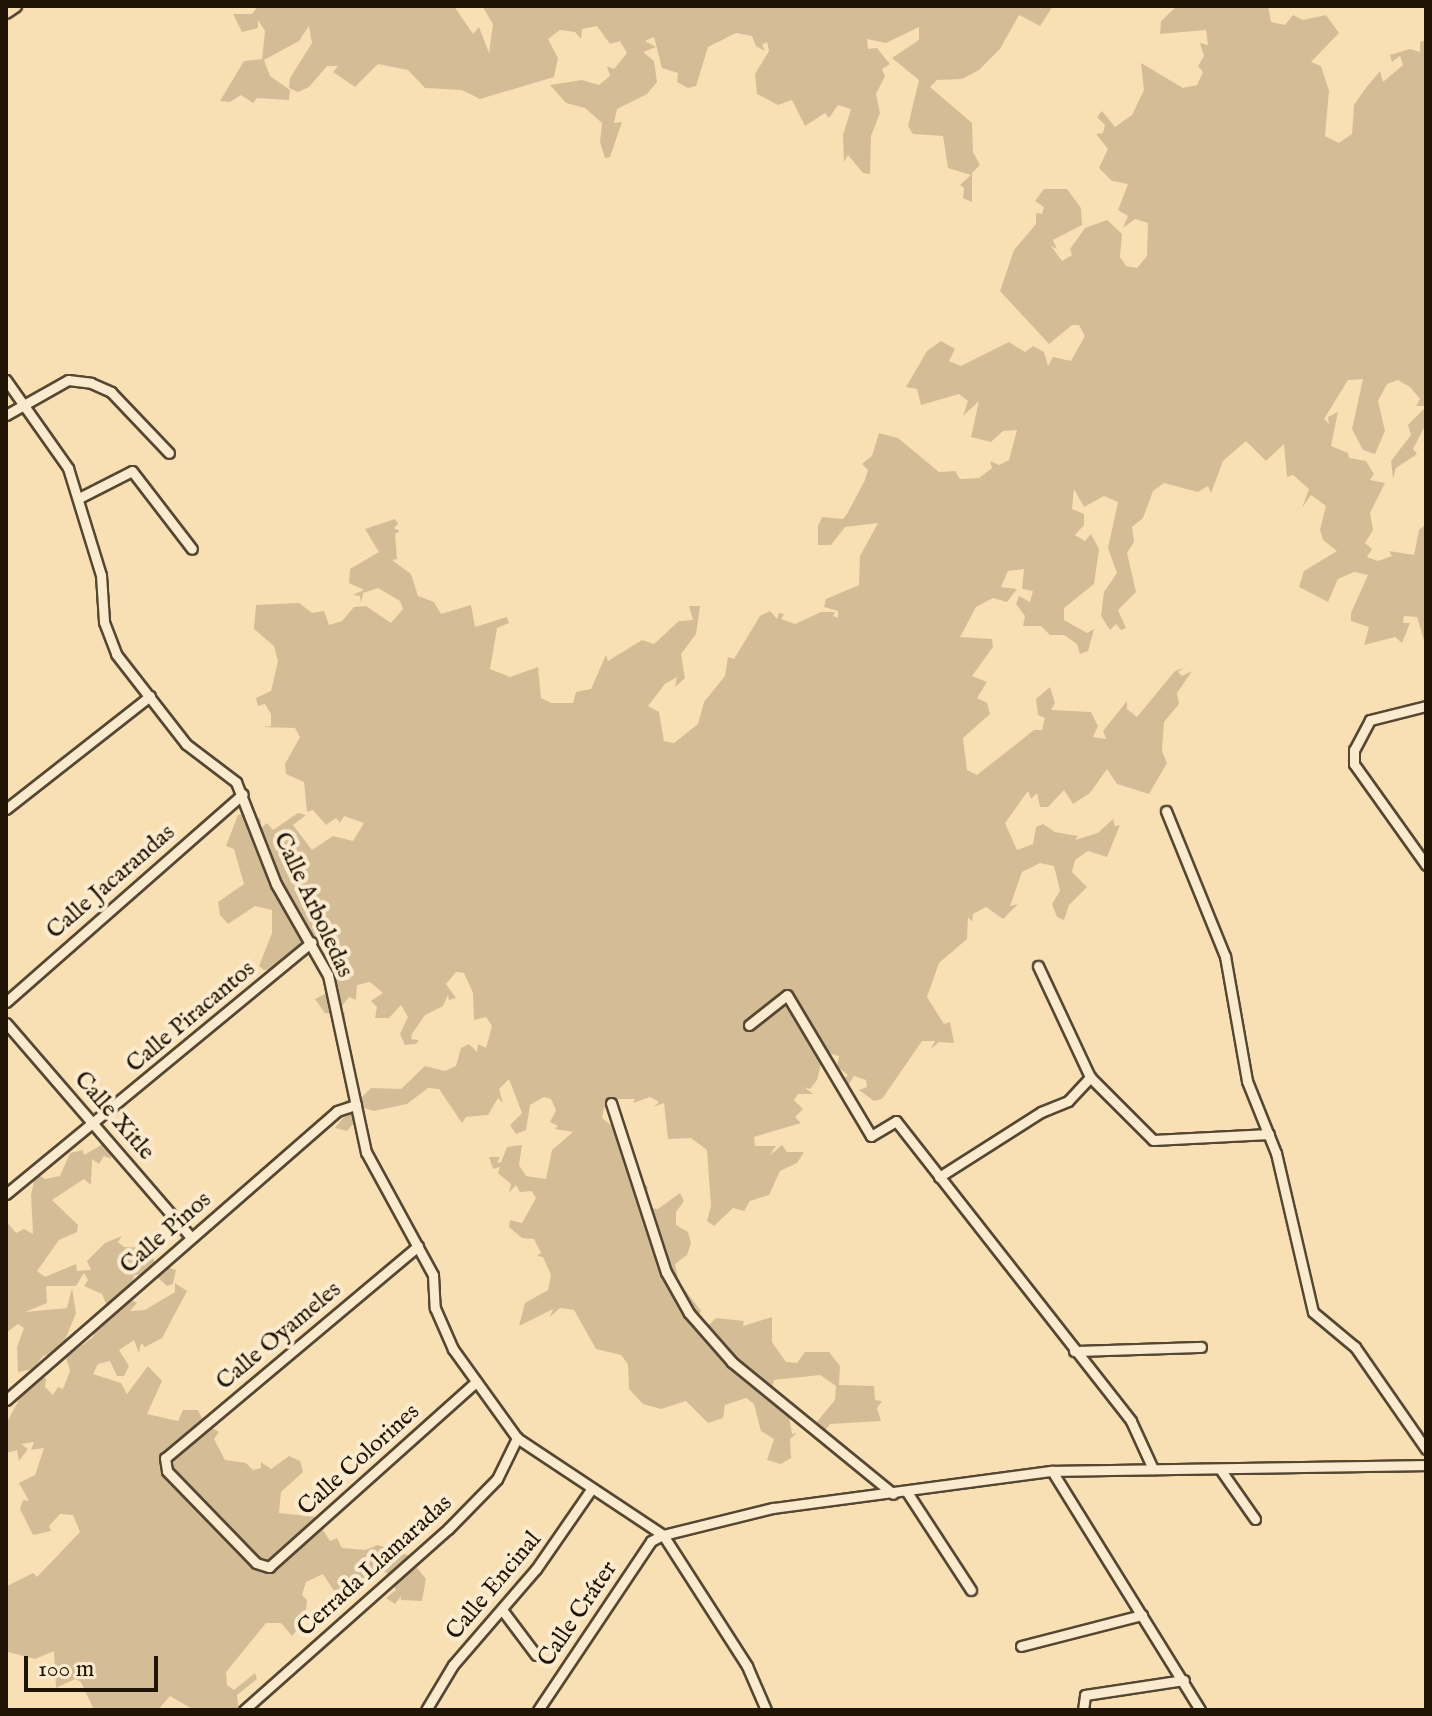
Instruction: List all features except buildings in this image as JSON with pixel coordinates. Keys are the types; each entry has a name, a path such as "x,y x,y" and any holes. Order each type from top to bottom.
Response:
{"main road":[{"path":"6,12 15,6"}],"street":[{"name":"Calle Arboledas","path":"6,380 68,468 101,575 108,640 186,744 227,772 243,794 276,884 312,942 344,1033 356,1105 376,1174 433,1275 439,1323 476,1382 517,1438 663,1535"},
{"path":"6,415 22,402 68,380 91,383 111,392 169,453"},
{"path":"79,498 132,471 192,549"},
{"path":"6,808 150,696"},
{"path":"1426,706 1370,720 1354,750 1354,764 1426,865"},
{"name":"Calle Jacarandas","path":"6,1002 243,794"},
{"path":"1166,811 1214,920 1247,1081 1269,1134 1313,1312 1355,1347 1426,1449"},
{"name":"Calle Piracantos","path":"6,1194 312,942"},
{"path":"1038,966 1090,1077 1153,1140 1269,1134"},
{"path":"749,1025 787,995 871,1136 896,1121 1131,1421 1153,1469"},
{"name":"Calle Xitle","path":"6,1023 191,1237"},
{"path":"939,1177 1041,1112 1068,1101 1090,1077"},
{"path":"611,1103 666,1272 689,1313 732,1362 893,1494"},
{"name":"Calle Pinos","path":"6,1400 337,1111 356,1105"},
{"name":"Calle Oyameles","path":"269,1567 256,1563 167,1471 165,1458 418,1246"},
{"path":"1074,1351 1201,1347"},
{"name":"Calle Colorines","path":"269,1567 476,1382"},
{"name":"Cerrada Llamaradas","path":"244,1710 448,1529 497,1479 517,1438"},
{"path":"766,1710 747,1666 663,1535 773,1508 1052,1471 1426,1465"},
{"path":"1220,1469 1255,1519"},
{"path":"1052,1471 1200,1710"},
{"name":"Calle Encinal","path":"426,1710 453,1665 503,1611 592,1488"},
{"path":"907,1492 971,1590"},
{"name":"Calle Cráter","path":"538,1710 651,1541 663,1535"},
{"path":"503,1611 536,1655"},
{"path":"1021,1646 1142,1615"},
{"path":"1083,1710 1085,1695 1184,1680"}],"shaded area":[{"path":"258,6 454,6 473,34 479,27 489,53 493,24 482,6 1053,6 1040,26 1019,15 1000,49 979,70 962,79 937,80 930,87 972,123 973,152 980,165 972,173 972,202 963,198 964,188 960,185 971,175 948,168 943,136 913,134 908,126 919,80 892,58 919,40 919,27 886,43 867,39 868,49 877,48 890,64 882,69 885,76 876,94 880,113 871,136 870,174 863,173 848,155 844,162 843,135 851,109 838,105 829,118 825,113 805,126 792,100 778,105 757,94 755,74 769,51 767,42 762,45 765,51 756,46 752,36 736,33 708,47 696,86 688,88 677,82 678,73 662,68 654,37 645,41 656,47 643,52 654,61 657,82 647,94 617,109 614,123 622,122 610,157 605,158 600,142 602,123 585,108 566,103 550,85 582,80 599,85 610,76 607,66 614,69 627,53 620,41 610,44 597,26 582,29 581,39 575,32 560,30 548,39 558,58 554,77 480,99 462,90 425,88 408,70 378,64 355,87 333,72 338,66 327,66 309,87 298,92 289,88 290,78 312,43 309,26 299,41 264,60 270,76 290,90 289,100 257,98 253,103 241,95 230,102 220,101 244,61 262,59 265,31 258,20 258,28 242,32 233,14 252,14"},
{"path":"1177,6 1268,6 1271,22 1285,25 1293,15 1303,20 1326,15 1339,33 1311,62 1321,66 1329,91 1325,136 1339,143 1352,134 1354,105 1365,89 1380,71 1383,82 1403,65 1400,56 1392,62 1390,55 1410,49 1420,52 1420,42 1426,40 1426,406 1416,406 1420,399 1410,387 1398,380 1387,384 1378,401 1385,431 1375,454 1363,450 1352,429 1363,379 1348,380 1324,419 1329,424 1328,417 1338,412 1331,446 1348,453 1349,458 1366,461 1374,474 1370,480 1385,483 1370,513 1373,530 1365,543 1372,549 1367,557 1378,561 1392,556 1389,551 1414,555 1419,530 1426,524 1426,647 1417,617 1404,616 1403,623 1410,623 1402,643 1395,637 1364,645 1369,627 1351,621 1351,613 1368,575 1354,572 1338,579 1328,602 1299,587 1304,571 1337,551 1323,540 1320,530 1326,506 1311,495 1302,508 1309,489 1293,475 1287,477 1284,444 1266,461 1246,441 1223,461 1211,493 1208,486 1198,492 1164,483 1153,491 1143,518 1132,527 1134,542 1127,553 1136,592 1118,610 1126,628 1121,630 1116,624 1110,630 1101,616 1104,592 1117,573 1108,548 1118,502 1104,496 1084,507 1074,489 1072,509 1084,514 1084,525 1075,535 1085,541 1091,534 1099,549 1094,584 1064,608 1064,620 1087,633 1094,629 1088,651 1080,654 1077,644 1064,635 1050,635 1041,626 1023,626 1025,616 1016,604 1019,596 1030,602 1033,591 1022,589 1024,569 1008,571 1001,587 1017,589 1007,602 993,598 976,607 960,637 992,639 993,647 972,676 987,682 977,698 987,703 990,714 963,738 967,770 977,775 1034,730 1042,730 1045,718 1038,715 1036,699 1050,687 1055,703 1051,710 1091,712 1098,726 1093,737 1106,739 1103,731 1127,701 1127,709 1137,717 1175,671 1184,668 1178,672 1182,676 1192,671 1177,693 1179,704 1164,722 1162,751 1167,763 1149,794 1117,784 1107,769 1090,793 1073,804 1064,790 1048,807 1040,807 1037,793 1031,799 1028,791 1005,823 1017,850 1033,844 1036,827 1043,824 1055,832 1078,836 1075,840 1098,833 1113,819 1115,826 1120,825 1107,857 1088,851 1075,860 1072,872 1087,887 1069,905 1064,920 1057,917 1052,904 1060,891 1054,866 1040,863 1022,872 1010,906 1018,904 1003,919 986,907 973,914 972,922 968,917 967,939 939,963 927,997 944,1024 950,1022 954,1043 939,1042 931,1049 935,1041 922,1041 882,1099 874,1101 859,1090 867,1087 866,1080 854,1076 847,1087 842,1080 848,1075 837,1067 839,1056 824,1052 817,1080 810,1089 804,1087 813,1094 798,1094 794,1100 803,1109 795,1117 801,1123 754,1137 755,1146 776,1146 769,1156 782,1145 787,1152 804,1152 797,1163 780,1171 769,1195 750,1201 744,1211 733,1208 714,1226 707,1221 711,1206 707,1150 691,1138 668,1139 664,1103 653,1107 659,1102 650,1097 633,1103 635,1099 612,1099 604,1108 602,1118 616,1129 635,1175 648,1187 644,1207 658,1209 680,1193 684,1201 676,1212 676,1225 688,1232 691,1243 687,1255 675,1264 679,1282 701,1311 696,1319 703,1323 700,1334 716,1318 744,1321 743,1326 772,1317 772,1342 786,1362 797,1363 805,1352 829,1352 840,1366 839,1385 874,1386 875,1400 882,1401 877,1408 881,1421 830,1424 824,1432 815,1424 835,1400 836,1386 820,1375 774,1380 771,1393 778,1393 775,1401 787,1406 792,1434 797,1433 790,1439 791,1458 781,1464 767,1460 774,1439 761,1431 754,1404 746,1398 725,1405 723,1418 708,1423 686,1401 661,1409 643,1404 629,1389 628,1364 621,1355 596,1349 574,1310 560,1308 550,1317 553,1309 519,1326 525,1303 548,1290 551,1275 543,1257 537,1256 541,1253 534,1239 522,1238 509,1227 510,1220 522,1223 536,1198 532,1191 520,1192 516,1185 509,1193 511,1184 498,1173 500,1167 493,1169 489,1157 500,1157 497,1163 501,1162 507,1147 522,1145 519,1165 526,1176 546,1179 552,1150 573,1132 555,1129 558,1126 550,1122 556,1110 551,1099 544,1097 530,1105 526,1130 516,1134 510,1125 522,1113 509,1079 499,1089 503,1103 498,1098 488,1115 466,1117 462,1123 439,1089 428,1088 407,1104 374,1111 354,1105 355,1122 347,1131 335,1128 346,1114 345,1100 359,1100 371,1088 401,1089 425,1066 445,1071 456,1066 461,1048 469,1044 477,1052 478,1044 486,1048 492,1026 486,1017 474,1020 473,993 464,973 456,972 446,984 456,998 449,1000 448,995 443,1006 425,1015 412,1034 411,1039 419,1040 416,1044 405,1045 400,1034 408,1017 401,1005 389,1018 375,1018 377,1007 371,1001 383,993 370,982 357,985 356,1000 349,997 342,1006 338,1018 345,1012 344,1021 332,1021 334,1014 325,1013 315,999 329,992 325,985 336,977 327,978 316,963 319,959 313,957 327,952 324,940 297,947 276,968 264,970 259,966 272,933 272,910 255,906 228,924 220,915 218,902 244,884 234,849 226,846 238,815 252,812 261,820 260,829 267,823 273,830 298,813 306,815 293,825 312,850 333,836 353,841 364,823 344,816 340,823 336,818 326,825 313,810 307,812 304,782 286,774 285,764 300,737 295,728 262,727 271,726 271,714 265,704 258,706 256,698 271,691 278,661 274,646 254,629 256,605 299,603 312,613 324,611 329,625 342,621 354,607 366,606 391,623 403,609 400,601 378,588 363,593 361,603 360,596 353,595 364,590 349,583 350,569 379,552 365,529 395,519 398,524 394,528 400,531 395,534 397,559 392,560 411,574 418,596 434,602 441,614 471,605 475,627 507,617 509,623 497,628 490,669 510,677 538,667 541,698 551,703 573,703 576,692 591,689 606,655 608,661 642,640 654,644 679,621 693,620 689,606 700,606 696,634 681,654 685,678 675,687 677,677 665,684 648,706 659,712 664,741 674,743 698,724 704,702 725,676 728,657 734,659 760,616 770,611 777,619 779,613 784,614 781,619 795,624 821,612 835,612 833,616 838,618 838,611 824,607 826,599 859,585 860,556 878,523 845,527 831,545 818,545 818,526 822,517 843,519 847,514 868,470 862,464 872,456 879,433 898,438 939,472 955,471 960,479 979,478 992,468 990,461 999,465 1009,460 1017,430 1003,431 991,442 971,437 979,401 963,416 968,401 959,394 921,405 917,389 906,387 927,351 941,341 955,349 949,361 961,366 1009,342 1025,352 1033,346 1044,352 1048,366 1053,357 1071,361 1085,336 1079,325 1072,325 1049,344 1000,291 1014,250 1036,224 1036,213 1042,214 1044,207 1035,201 1044,189 1067,189 1081,208 1082,225 1053,240 1057,249 1051,246 1062,261 1072,255 1070,249 1085,228 1107,220 1122,234 1120,257 1126,266 1137,268 1147,256 1148,223 1135,219 1123,228 1128,216 1118,210 1128,184 1112,181 1099,168 1108,149 1096,134 1103,133 1105,125 1097,117 1102,111 1115,127 1132,115 1144,90 1141,63 1183,88 1197,85 1203,72 1198,66 1204,56 1200,43 1208,45 1206,30 1160,34 1161,21"},
{"path":"1426,407 1426,424 1413,449 1417,454 1396,468 1393,479 1391,461 1411,435 1408,425"},
{"path":"103,1144 110,1149 111,1159 104,1156 99,1164 92,1159 91,1185 84,1179 52,1200 78,1225 77,1232 59,1240 37,1271 45,1277 76,1264 77,1271 91,1270 87,1261 105,1243 122,1236 118,1242 124,1247 149,1248 155,1263 176,1270 173,1284 167,1286 155,1275 134,1275 129,1298 137,1303 130,1311 145,1310 175,1292 175,1283 187,1291 162,1338 145,1347 141,1343 139,1353 134,1340 119,1350 129,1366 124,1376 117,1376 110,1361 98,1364 93,1374 121,1383 127,1394 148,1366 162,1381 147,1414 178,1421 183,1410 198,1410 205,1424 219,1432 214,1439 225,1460 246,1463 253,1470 261,1468 261,1462 271,1469 289,1456 300,1461 303,1472 281,1492 279,1513 317,1517 316,1522 323,1522 317,1531 323,1530 330,1541 337,1538 342,1548 365,1550 378,1545 416,1558 414,1564 426,1579 422,1601 401,1600 401,1596 395,1604 386,1598 396,1590 386,1572 371,1576 359,1595 334,1591 323,1574 306,1582 302,1595 307,1600 305,1620 292,1636 281,1623 266,1623 226,1672 227,1685 234,1690 255,1673 257,1679 237,1695 239,1710 194,1710 170,1696 158,1710 94,1710 81,1682 75,1679 56,1688 54,1651 35,1659 8,1652 6,1659 7,1586 33,1573 37,1577 80,1532 73,1515 60,1514 49,1526 51,1531 33,1535 20,1509 23,1500 29,1501 19,1483 35,1475 44,1448 31,1450 34,1442 21,1444 28,1449 19,1461 17,1450 6,1453 6,1424 30,1379 46,1378 45,1387 53,1395 58,1387 63,1389 70,1371 66,1357 93,1337 106,1304 102,1294 84,1286 88,1280 84,1273 76,1286 46,1286 47,1303 25,1312 67,1308 72,1288 76,1313 65,1340 70,1350 43,1356 33,1369 18,1372 17,1347 24,1328 18,1324 6,1333 6,1221 16,1233 24,1229 33,1234 31,1195 36,1173 45,1179 60,1176 70,1153 83,1150 84,1155"}]}
